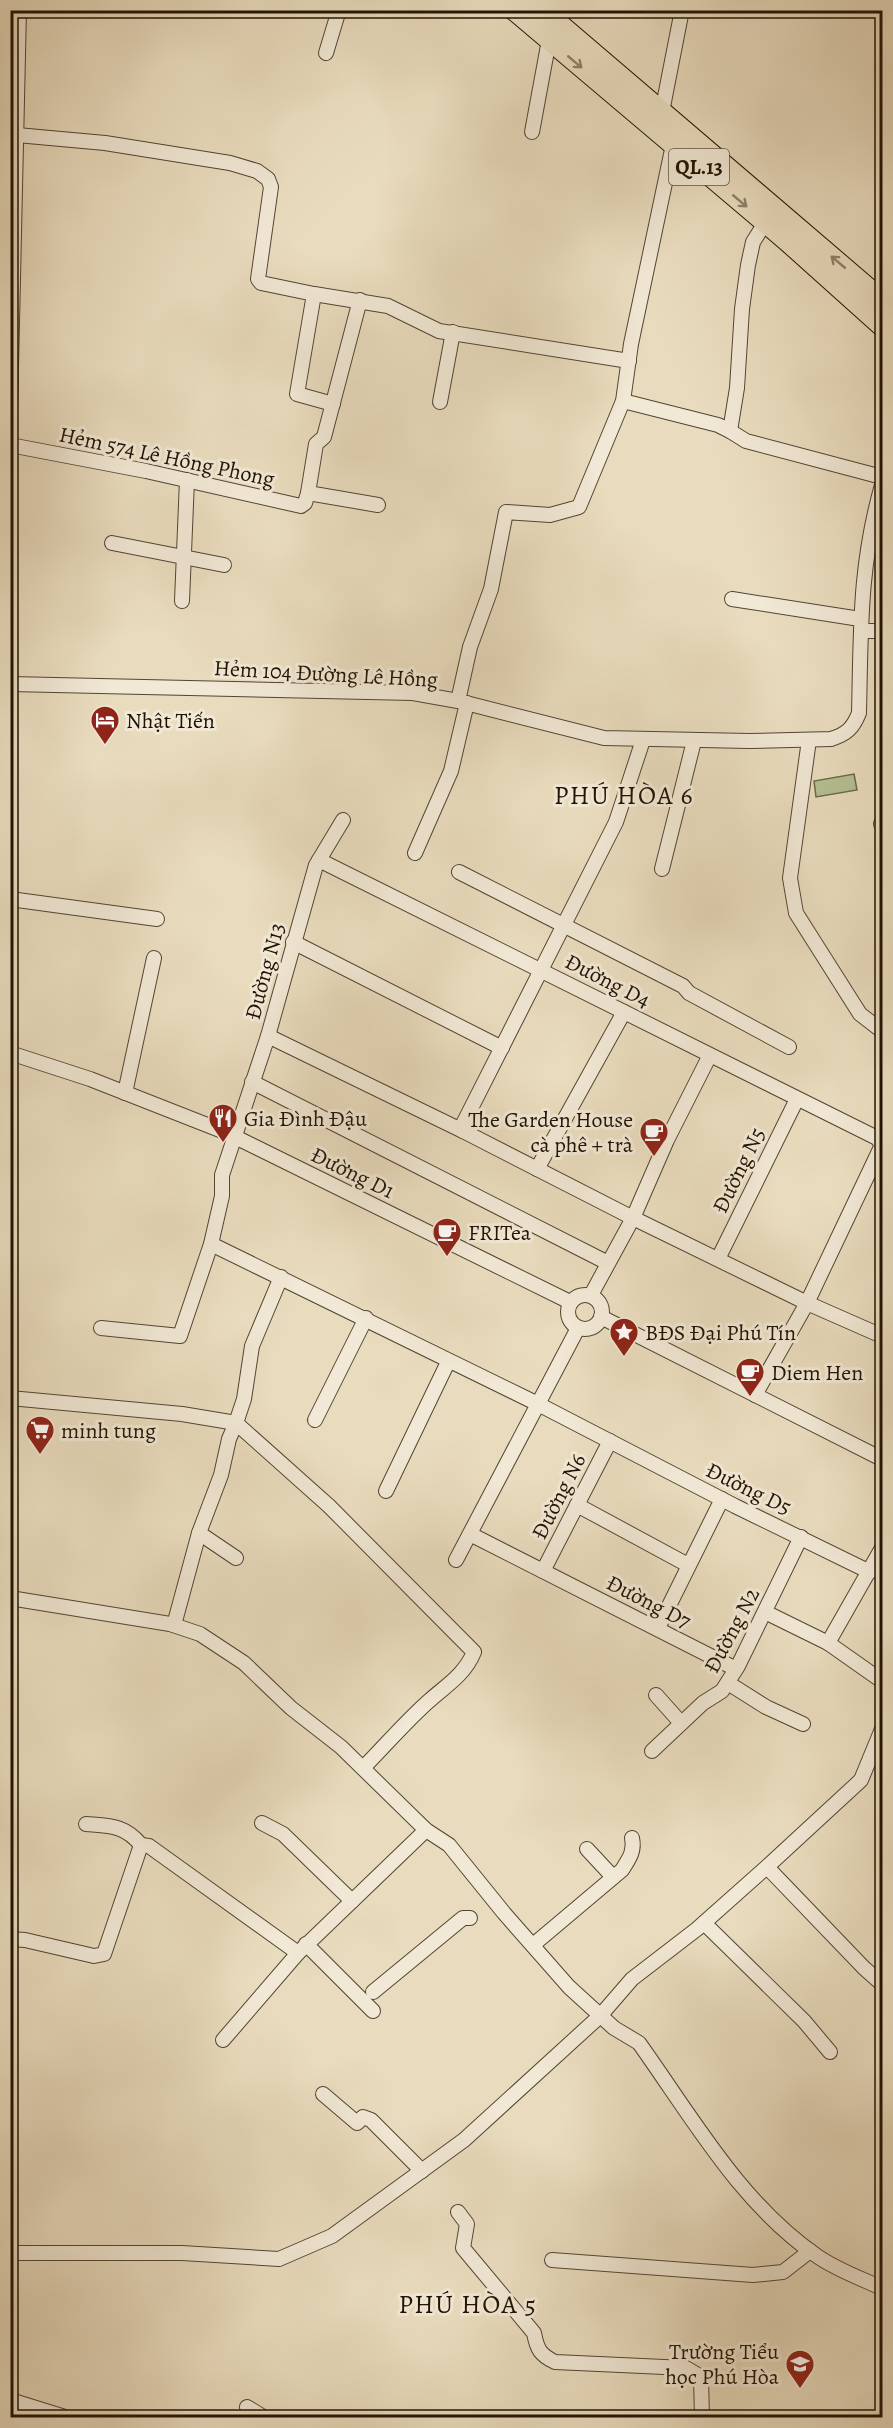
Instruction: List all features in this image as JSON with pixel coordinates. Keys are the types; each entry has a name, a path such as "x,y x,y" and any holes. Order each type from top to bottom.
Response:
{"highway":[{"name":"QL.13","path":"514,10 765,223 882,326"},
{"name":"QL.13","path":"543,10 882,300"}],"street":[{"path":"10,412 19,10"},
{"path":"326,53 339,10"},
{"path":"662,112 682,10"},
{"path":"532,132 549,40"},
{"path":"17,135 105,143 230,163 257,171 268,179 271,187 258,279 261,283 388,306 439,331 629,361"},
{"path":"415,853 449,779 470,647 490,589 506,512 550,515 579,507 623,401 673,145"},
{"path":"730,431 737,388 742,309 748,265 753,242 765,223"},
{"path":"314,294 297,394 333,404"},
{"path":"360,300 323,439 316,444 308,494 378,505"},
{"path":"440,402 453,332"},
{"path":"623,401 718,425 746,441 882,477"},
{"name":"Hẻm 574 Lê Hồng Phong","path":"10,445 187,480 301,506 305,503 308,494"},
{"path":"182,601 187,480"},
{"name":"Hẻm 104 Đường Lê Hồng","path":"10,684 319,689 413,693 463,702 604,738 694,741 831,739 843,735 854,726 859,713 860,625 866,553 882,485"},
{"path":"112,543 224,565"},
{"path":"732,599 882,631"},
{"path":"463,1131 461,1128 616,822 643,740"},
{"path":"809,740 790,878 796,913 860,1014 882,1031"},
{"path":"663,869 694,741"},
{"name":"Đường N13","path":"101,1328 180,1336 211,1244 222,1196 222,1175 268,1036 293,942 319,860 343,820"},
{"name":"Đường D4","path":"319,860 542,970 880,1142"},
{"path":"459,872 682,986 689,993 789,1047"},
{"path":"10,899 157,919"},
{"path":"293,942 502,1048"},
{"path":"124,1093 154,958"},
{"path":"537,1169 624,1012"},
{"path":"268,1036 463,1131 633,1218 807,1303 882,1336"},
{"name":"Đường D1","path":"10,1053 124,1093 234,1137 570,1302"},
{"path":"591,1295 633,1218 667,1140 710,1055"},
{"path":"252,1082 608,1263"},
{"name":"Đường N5","path":"718,1259 797,1099"},
{"path":"755,1395 807,1303 880,1142"},
{"name":"Đường D5","path":"211,1244 366,1318 448,1362 538,1404 870,1572"},
{"path":"174,1625 199,1533 221,1475 229,1439 244,1400 252,1346 281,1277"},
{"path":"579,1295 591,1295 600,1304 601,1317 590,1328 578,1328 568,1316 570,1302 579,1295"},
{"path":"601,1317 882,1459"},
{"path":"315,1420 366,1318"},
{"path":"456,1560 578,1328"},
{"path":"386,1491 448,1362"},
{"path":"10,1398 182,1414 236,1423 329,1506 474,1652 469,1664 454,1680 429,1701 363,1768"},
{"name":"Đường N6","path":"543,1571 610,1441"},
{"path":"658,1628 678,1592 688,1566 722,1499"},
{"path":"577,1505 688,1566"},
{"path":"199,1533 236,1558"},
{"name":"Đường D7","path":"470,1534 736,1669"},
{"name":"Đường N2","path":"652,1750 703,1703 722,1691 728,1683 801,1537"},
{"path":"828,1643 844,1611 870,1572 882,1548"},
{"path":"10,1598 174,1625 200,1634 244,1663 291,1708 363,1768 426,1830 449,1845 569,1987 600,2016 639,2043 737,2182 793,2239 843,2271 882,2288"},
{"path":"765,1612 828,1643 882,1681"},
{"path":"728,1683 766,1707 803,1724"},
{"path":"656,1695 681,1723"},
{"path":"10,2253 182,2253 279,2259 332,2236 464,2140 600,2016 632,1979 704,1923 861,1780 882,1729"},
{"path":"262,1823 284,1834 352,1901"},
{"path":"86,1824 108,1825 130,1832 141,1845 149,1846 302,1948 373,2011"},
{"path":"223,2040 302,1948 426,1830"},
{"path":"533,1945 622,1870 631,1856 634,1846 632,1838"},
{"path":"10,1939 25,1940 93,1956 104,1954 141,1845"},
{"path":"587,1849 613,1878"},
{"path":"766,1867 882,1984"},
{"path":"373,1992 463,1918 470,1918"},
{"path":"704,1923 804,2021 830,2052"},
{"path":"323,2094 357,2123 363,2117 371,2120 422,2171"},
{"path":"458,2212 467,2224 463,2248 534,2332 536,2348 542,2356 555,2362 686,2368 701,2377 702,2418"},
{"path":"552,2260 753,2275 783,2272 810,2251"},
{"path":"10,2400 68,2418"},
{"path":"247,2407 265,2418"}],"green space":[{"path":"854,774 857,790 816,797 814,781"}],"place":[{"name":"Nhật Tiến","path":"105,746"},
{"name":"Gia Đình Đậu","path":"223,1144"},
{"name":"The Garden House cà phê + trà","path":"654,1158"},
{"name":"FRITea","path":"447,1258"},
{"name":"BĐS Đại Phú Tín","path":"624,1358"},
{"name":"Diem Hen","path":"750,1398"},
{"name":"minh tung","path":"40,1456"},
{"name":"Trường Tiểu học Phú Hòa","path":"800,2390"}],"district":[{"name":"PHÚ HÒA 6","path":"624,795"},
{"name":"PHÚ HÒA 5","path":"468,2304"}]}
